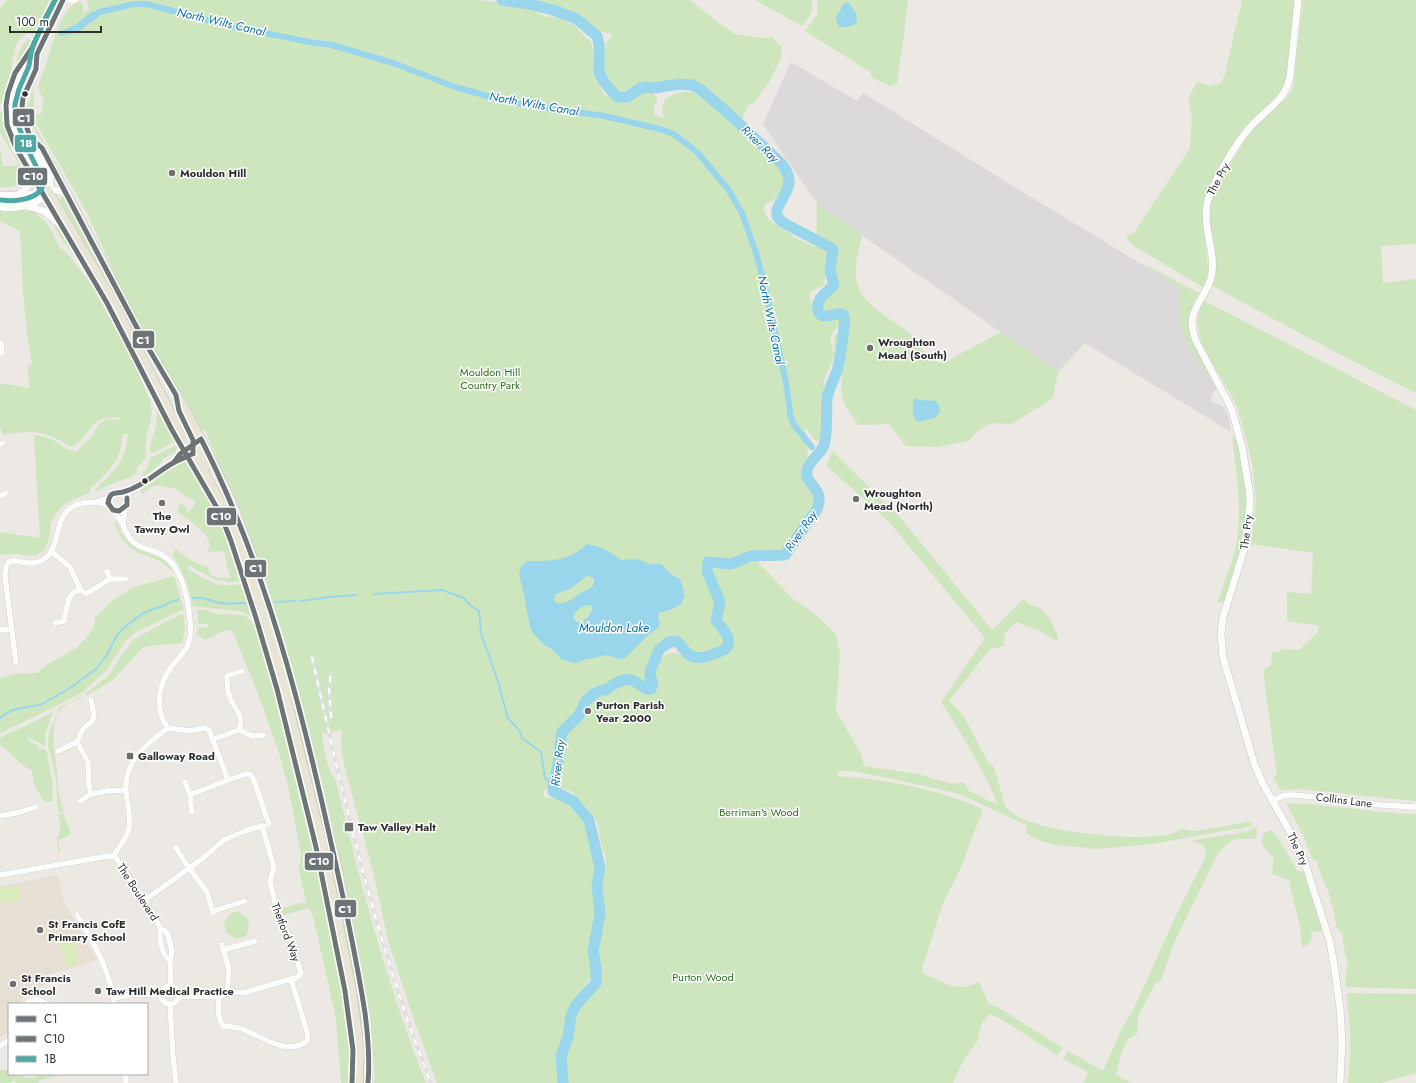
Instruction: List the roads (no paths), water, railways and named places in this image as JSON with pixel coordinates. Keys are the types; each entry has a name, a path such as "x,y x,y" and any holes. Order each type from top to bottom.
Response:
{"main road":[{"path":"0,206 12,208 23,206 39,200 48,190 50,176 36,152 33,140 24,119 22,104 25,91 36,69 37,54 50,24 63,0"},
{"name":"The Pry","path":"1298,0 1290,77 1287,89 1277,102 1247,131 1219,175 1208,199 1205,214 1211,262 1210,279 1192,317 1193,334 1232,410 1242,447 1249,488 1249,515 1244,550 1224,612 1221,633 1222,648 1226,668 1254,763 1272,801 1304,860 1330,942 1340,1008 1342,1041 1340,1083"},
{"path":"37,54 31,60 14,95 11,116 14,129 197,446 232,503 257,570 298,707 325,815 347,915 358,972 365,1020 369,1055 368,1083"},
{"path":"33,140 42,148 134,322 176,395 180,411 235,531 249,572 296,736 332,887 355,1010 360,1056 359,1083"},
{"path":"15,196 27,188 32,182 35,174 34,165"},
{"path":"0,195 28,196 48,190 62,192 69,197"},
{"path":"23,206 44,210 77,239"}],"street":[{"path":"69,0 76,0"},
{"path":"0,354 2,353 1,343"},
{"path":"16,663 3,579 8,562 15,561 30,564 46,557 55,543 59,524 66,513 77,505 97,502 109,497 113,493 134,488 197,446"},
{"path":"123,526 125,508 128,502 127,498 134,488"},
{"path":"122,492 127,498"},
{"path":"0,496 6,493"},
{"path":"109,497 111,508 123,526 125,532 134,543 162,555 172,563 182,581 191,624 188,642 181,656 168,672 160,690 160,711 168,728"},
{"path":"97,502 120,511 125,508"},
{"path":"51,551 70,567 80,589 84,593 87,594 110,579 126,579"},
{"path":"107,570 110,579"},
{"path":"55,623 64,621 69,599 74,592 80,589"},
{"path":"0,630 11,629"},
{"path":"239,730 241,726 240,715 229,695 227,676 242,670"},
{"path":"58,751 77,742 83,729 93,719 91,700"},
{"path":"0,875 114,855 124,840 129,828 126,778 136,756 146,745 168,728 191,731 206,729 211,732 228,780"},
{"path":"214,739 239,730 252,736 264,735"},
{"path":"77,742 88,762 91,794"},
{"name":"Thetford Way","path":"180,996 219,997 227,993 246,992 291,979 299,976 301,973 291,939 280,921 270,882 274,867 262,826 268,824 252,776 247,774 190,795"},
{"path":"185,782 190,795 192,812"},
{"path":"80,800 91,794 126,790"},
{"name":"Collins Lane","path":"1272,801 1294,794 1380,805 1416,807"},
{"path":"0,816 36,807"},
{"path":"145,900 202,859 218,844 228,838 262,826"},
{"path":"176,848 207,892 213,912 245,901"},
{"name":"The Boulevard","path":"114,855 145,900 161,929 167,933 172,947 170,961 171,986"},
{"path":"77,915 104,963 110,982 114,1003"},
{"name":"The Boulevard","path":"161,929 160,937 165,956 170,961"},
{"path":"227,993 229,973 223,947 255,941"},
{"path":"219,997 219,1011 223,1026 243,1030 282,1046 299,1045 307,1041 308,1035 291,979"},
{"path":"171,986 178,989 180,996 178,1002 170,1005 164,1002 161,995 164,988 171,986"},
{"path":"114,998 136,994 161,995"},
{"path":"28,1003 36,999 46,1003"},
{"path":"170,1005 176,1083"},
{"path":"125,1076 126,1083"}],"water":[{"path":"848,2 856,13 857,22 853,25 840,27 837,23 836,16 842,5"},
{"path":"93,11 98,16 77,33 59,36 59,32 75,25"},
{"path":"914,398 919,400 936,401 939,405 940,412 935,418 917,422 913,410"},
{"name":"Mouldon Lake","path":"587,544 603,548 622,560 638,559 649,564 661,564 671,574 680,579 685,596 681,604 675,608 659,613 659,627 622,659 608,655 575,663 562,660 552,649 544,645 533,633 530,627 519,575 521,566 527,561 549,561 566,557 575,553","holes":["587,576 594,579 593,585 590,589 565,603 555,602 554,600 556,594 570,589","587,605 592,606 593,608 590,614 582,622 576,621 573,618 576,611"]}],"waterway":[{"name":"River Ray","path":"502,0 529,4 553,10 575,18 584,25 597,36 599,44 599,72 604,82 616,96 627,97 645,87 654,88 679,84 692,85 701,90 729,114 781,163 789,176 788,188 777,210 777,216 782,222 833,249 830,271 834,285 820,299 818,303 818,311 820,315 824,316 843,314 845,319 838,367 828,395 824,445 810,463 807,470 808,479 819,496 817,509 785,555 751,556 731,564 708,562 707,571 720,602 716,620 727,635 729,643 727,646 724,650 700,658 691,656 676,641 669,642 659,650 651,669 650,677 653,683 651,689 646,689 634,681 626,679 621,680 605,690 593,694 586,701 579,715 562,732 553,791 573,801 589,820 600,868 597,885 600,914 593,951 596,968 596,983 576,1005 571,1015 568,1037 561,1056 563,1083"},
{"name":"North Wilts Canal","path":"91,19 99,12 135,4 146,4 227,25 309,42 332,45 393,63 455,87 509,102 604,116 660,129 675,135 697,152 728,189 742,213 756,253 766,291 786,383 791,418 794,425 812,447"},
{"path":"374,594 442,590 464,598 471,606 479,611 481,634 496,675 508,718 519,730 522,738 541,752 545,778 553,787"},
{"path":"301,601 356,595"},
{"path":"193,598 205,598 225,603 252,604"},
{"path":"0,718 13,710 42,704 70,688 96,669 107,655 122,629 142,614 178,600"},
{"path":"275,602 295,601"}],"railway":[{"path":"312,657 336,765 363,873 394,979 431,1083"},
{"path":"331,672 329,689 331,718"}],"place":[{"name":"Mouldon Hill","path":"172,173"},
{"name":"Wroughton Mead (South)","path":"870,348"},
{"name":"Wroughton Mead (North)","path":"856,499"},
{"name":"The Tawny Owl","path":"162,503"},
{"name":"Purton Parish Year 2000","path":"588,711"},
{"name":"Galloway Road","path":"130,756"},
{"name":"Taw Valley Halt","path":"349,827"},
{"name":"St Francis CofE Primary School","path":"40,930"},
{"name":"St Francis School","path":"13,984"},
{"name":"Taw Hill Medical Practice","path":"98,991"}],"park label":[{"name":"Mouldon Hill Country Park","path":"490,378"},
{"name":"Berriman's Wood","path":"759,812"},
{"name":"Purton Wood","path":"703,977"}]}
